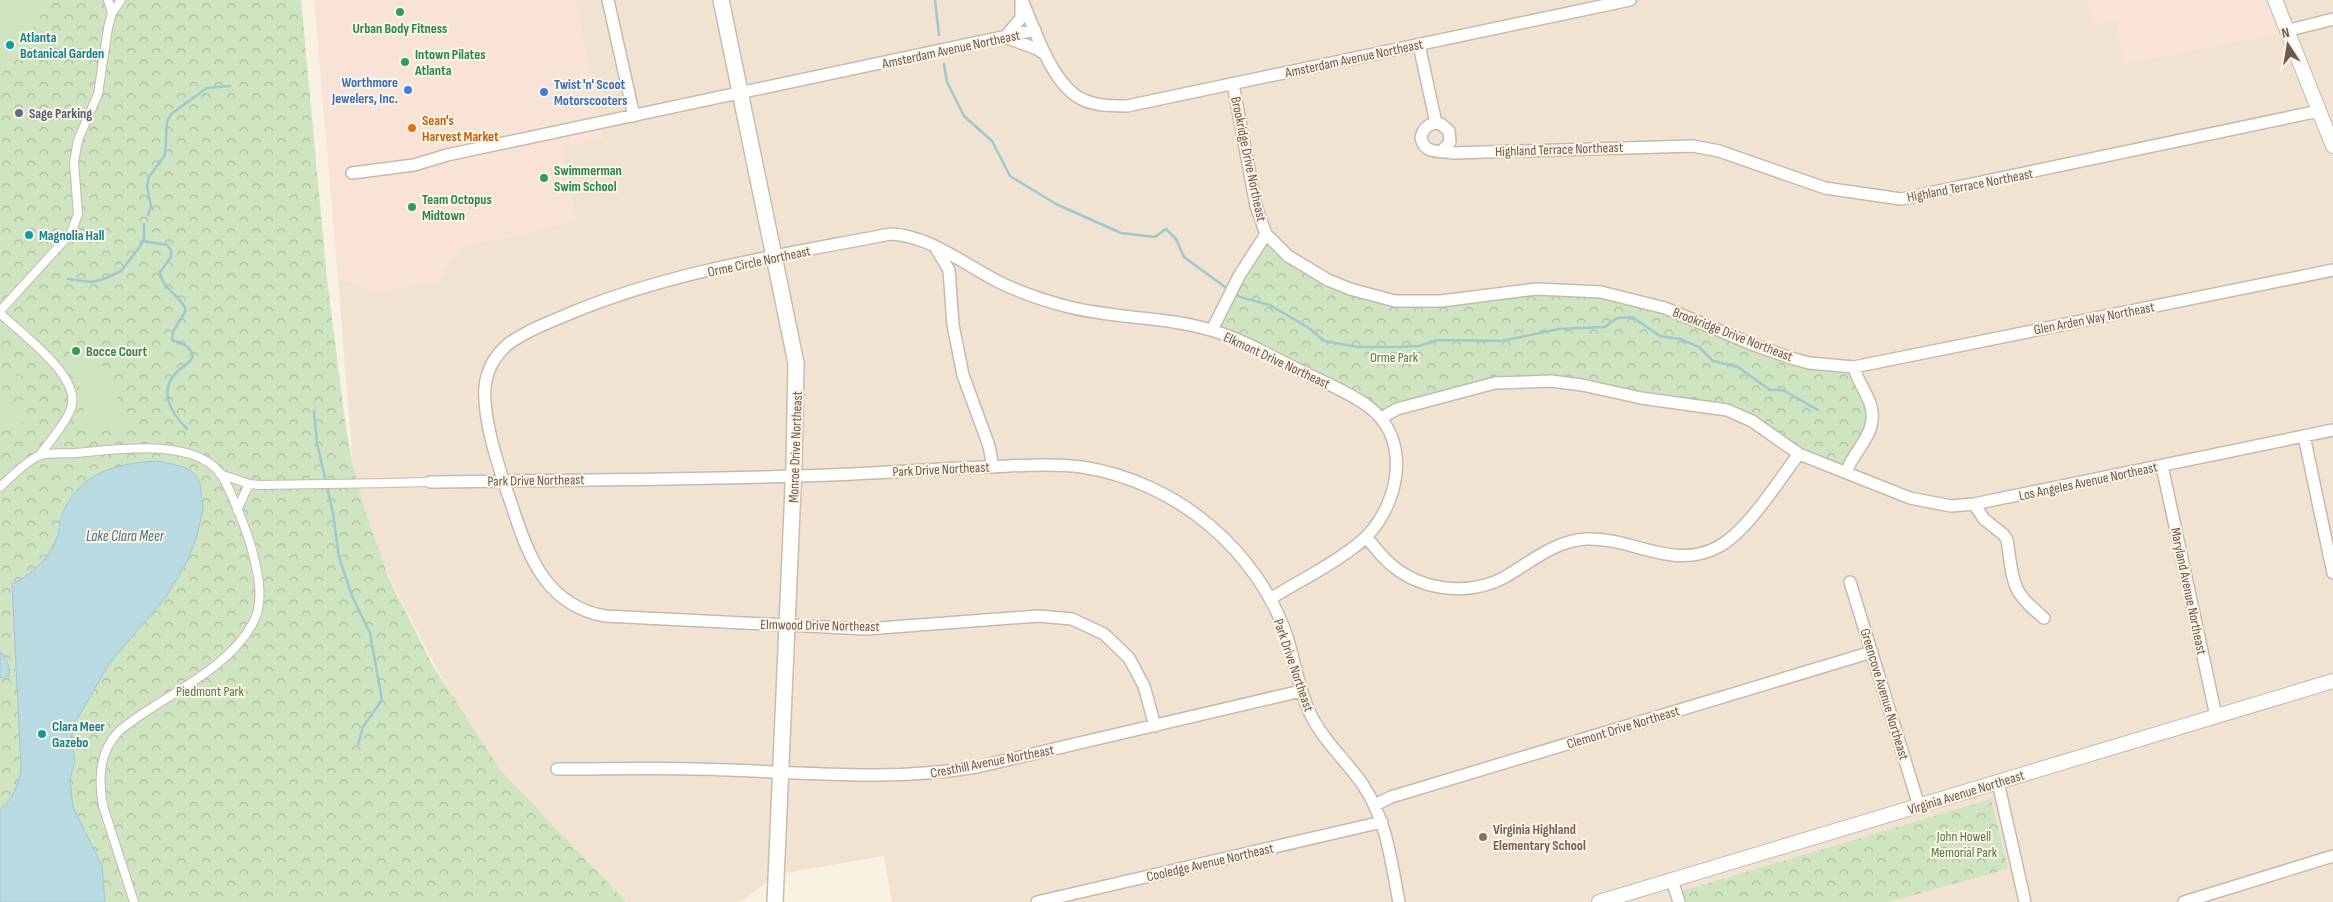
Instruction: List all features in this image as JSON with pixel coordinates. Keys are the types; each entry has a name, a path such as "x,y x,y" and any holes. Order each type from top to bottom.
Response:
{"main road":[{"name":"Monroe Drive Northeast","path":"721,0 796,363 794,475 775,902"}],"street":[{"path":"108,0 112,13"},
{"path":"0,487 39,456 71,411 72,388 54,364 0,312 29,276 71,233 78,214 75,202 76,149 98,94 102,60 112,13 121,0"},
{"path":"608,0 634,116"},
{"path":"1022,0 1035,30"},
{"path":"1022,0 1021,18 1005,37 1038,49 1047,56"},
{"name":"Amsterdam Avenue Northeast","path":"352,173 414,165 433,158 1035,30 1063,84 1075,96 1089,102 1109,106 1128,106 1418,45 1588,4 1630,0"},
{"path":"2275,0 2333,146"},
{"path":"2286,31 2333,19"},
{"path":"1418,45 1436,123 1446,127 1449,132 1450,142 1442,150"},
{"name":"Brookridge Drive Northeast","path":"1233,84 1256,206 1266,234 1288,256 1313,273 1350,289 1377,298 1395,301 1422,302 1536,289 1601,292 1666,308 1791,358 1809,363 1854,367"},
{"name":"Highland Terrace Northeast","path":"1436,123 1426,127 1421,138 1426,148 1431,151 1442,150 1453,153 1693,146 1719,151 1825,188 1901,198 2319,112"},
{"name":"Orme Circle Northeast","path":"504,481 488,422 484,392 491,366 507,345 555,320 625,293 673,279 890,234 912,236 934,247 944,259 949,270 953,325 963,375 989,446 992,467"},
{"name":"Brookridge Drive Northeast","path":"1212,330 1239,276 1266,234"},
{"name":"Elkmont Drive Northeast","path":"934,247 1000,283 1040,299 1085,311 1186,324 1212,330 1242,341 1356,399 1381,418 1395,446 1397,474 1386,510 1366,537 1270,599"},
{"name":"Glen Arden Way Northeast","path":"1854,367 2333,270"},
{"path":"1381,418 1397,409 1476,386 1514,381 1551,381 1727,410 1752,421 1799,454 1846,472 1852,458 1867,439 1872,421 1870,402 1854,367"},
{"name":"Los Angeles Avenue Northeast","path":"1846,472 1925,503 1951,506 1974,504 2333,430"},
{"path":"2304,436 2333,573"},
{"path":"39,456 106,451 170,450 202,459 220,474 251,544 259,578 259,605 253,624 240,642 223,659 118,731 108,745 102,760 101,793 103,806 134,902"},
{"path":"1366,537 1385,559 1404,574 1426,584 1450,588 1475,588 1494,583 1548,550 1580,540 1615,541 1667,556 1694,556 1718,548 1738,533 1799,454"},
{"name":"Park Drive Northeast","path":"220,474 249,484 274,485 794,475 1046,465 1081,467 1120,476 1153,488 1191,511 1222,536 1248,566 1270,599 1287,639 1301,691 1310,714 1322,735 1361,782 1375,805 1382,822 1398,902"},
{"name":"Maryland Avenue Northeast","path":"2162,466 2216,716"},
{"name":"Elmwood Drive Northeast","path":"504,481 516,519 542,574 556,594 576,608 605,616 866,629 1038,616 1072,619 1104,634 1129,658 1144,686 1155,726"},
{"path":"237,510 249,484"},
{"path":"1974,504 1984,520 2004,534 2007,540 2016,590 2025,604 2044,618"},
{"name":"Greencove Avenue Northeast","path":"1850,582 1919,806"},
{"name":"Clemont Drive Northeast","path":"1375,805 1391,797 1872,652"},
{"name":"Virginia Avenue Northeast","path":"1598,902 2333,681"},
{"name":"Cresthill Avenue Northeast","path":"557,769 676,769 891,776 941,773 1155,726 1301,691"},
{"path":"1998,782 2025,902"},
{"name":"Cooledge Avenue Northeast","path":"1037,902 1382,822"},
{"path":"2184,902 2333,856"},
{"path":"1672,880 1679,902"}],"shaded area":[{"path":"314,0 575,0 603,138 561,147 576,221 459,248 438,281 373,292 338,278"},
{"path":"575,0 2088,0 2093,25 2116,21 2124,64 2293,31 2282,0 2333,0 2333,902 892,902 884,856 779,874 740,902 624,902 497,773 434,664 389,577 362,509 353,465 338,278 373,292 438,281 459,248 576,221 561,147 603,137","holes":["1266,237 1302,271 1371,302 1452,301 1870,434 1533,383 1460,391 1213,332"]},
{"path":"2088,0 2282,0 2293,31 2124,64 2116,21 2093,25"}],"green space":[{"name":"Atlanta Botanical Garden","path":"0,0 51,0 0,77"},
{"name":"Piedmont Park","path":"51,0 301,0 327,279 345,421 353,466 364,508 389,579 433,666 501,771 626,902 0,902 0,77"},
{"name":"Orme Park","path":"1266,237 1302,271 1371,302 1452,301 1569,291 1661,309 1796,365 1850,371 1865,396 1870,434 1840,475 1750,417 1533,383 1460,391 1390,417 1213,332"},
{"path":"88,347 99,358 128,419 123,432 87,429 84,422 83,392 66,368"},
{"path":"21,375 25,396 13,399 8,378"},
{"path":"23,400 27,422 0,427 0,405"},
{"name":"John Howell Memorial Park","path":"1991,799 2008,869 1888,902 1685,902 1682,891"}],"water":[{"name":"Lake Clara Meer","path":"159,461 184,467 194,473 200,483 203,509 197,536 187,562 166,597 109,664 76,721 71,739 75,760 70,780 73,807 102,866 105,902 0,902 0,809 15,790 21,767 12,584 41,564 51,550 59,532 61,517 69,500 78,489 101,473 114,468 129,464"},
{"path":"0,652 8,663 9,676 0,678"}],"waterway":[{"path":"935,0 939,35"},
{"path":"944,64 947,82 964,116 992,141 1010,176 1056,204 1121,233 1155,237 1166,229 1176,239 1184,257 1229,290"},
{"path":"148,215 151,206 147,186 149,177 165,155 167,122 171,114 207,88 230,86"},
{"path":"68,279 91,282 104,279 121,271 144,241 144,224"},
{"path":"144,241 167,245 171,250 171,257 160,272 161,278 186,310 173,332 172,340 187,347 193,356 171,379 167,394 172,409 187,429"},
{"path":"1234,293 1240,297 1270,305 1309,328 1324,341 1358,347 1419,346 1438,340 1501,341 1559,329 1605,327 1617,318 1632,317 1660,336 1680,339 1699,347 1713,361 1738,367 1770,390 1783,390 1818,410"},
{"path":"314,411 317,443 333,513 339,557 352,596 370,633 382,700 363,727 358,744"}],"place":[{"name":"Urban Body Fitness","path":"400,12"},
{"name":"Atlanta Botanical Garden","path":"10,45"},
{"name":"Intown Pilates Atlanta","path":"405,62"},
{"name":"Worthmore Jewelers, Inc.","path":"408,90"},
{"name":"Twist 'n' Scoot Motorscooters","path":"544,92"},
{"name":"Sage Parking","path":"19,113"},
{"name":"Sean's Harvest Market","path":"412,128"},
{"name":"Swimmerman Swim School","path":"544,178"},
{"name":"Team Octopus Midtown","path":"412,207"},
{"name":"Magnolia Hall","path":"29,235"},
{"name":"Bocce Court","path":"76,351"},
{"name":"Clara Meer Gazebo","path":"42,734"},
{"name":"Virginia Highland Elementary School","path":"1483,837"}]}
